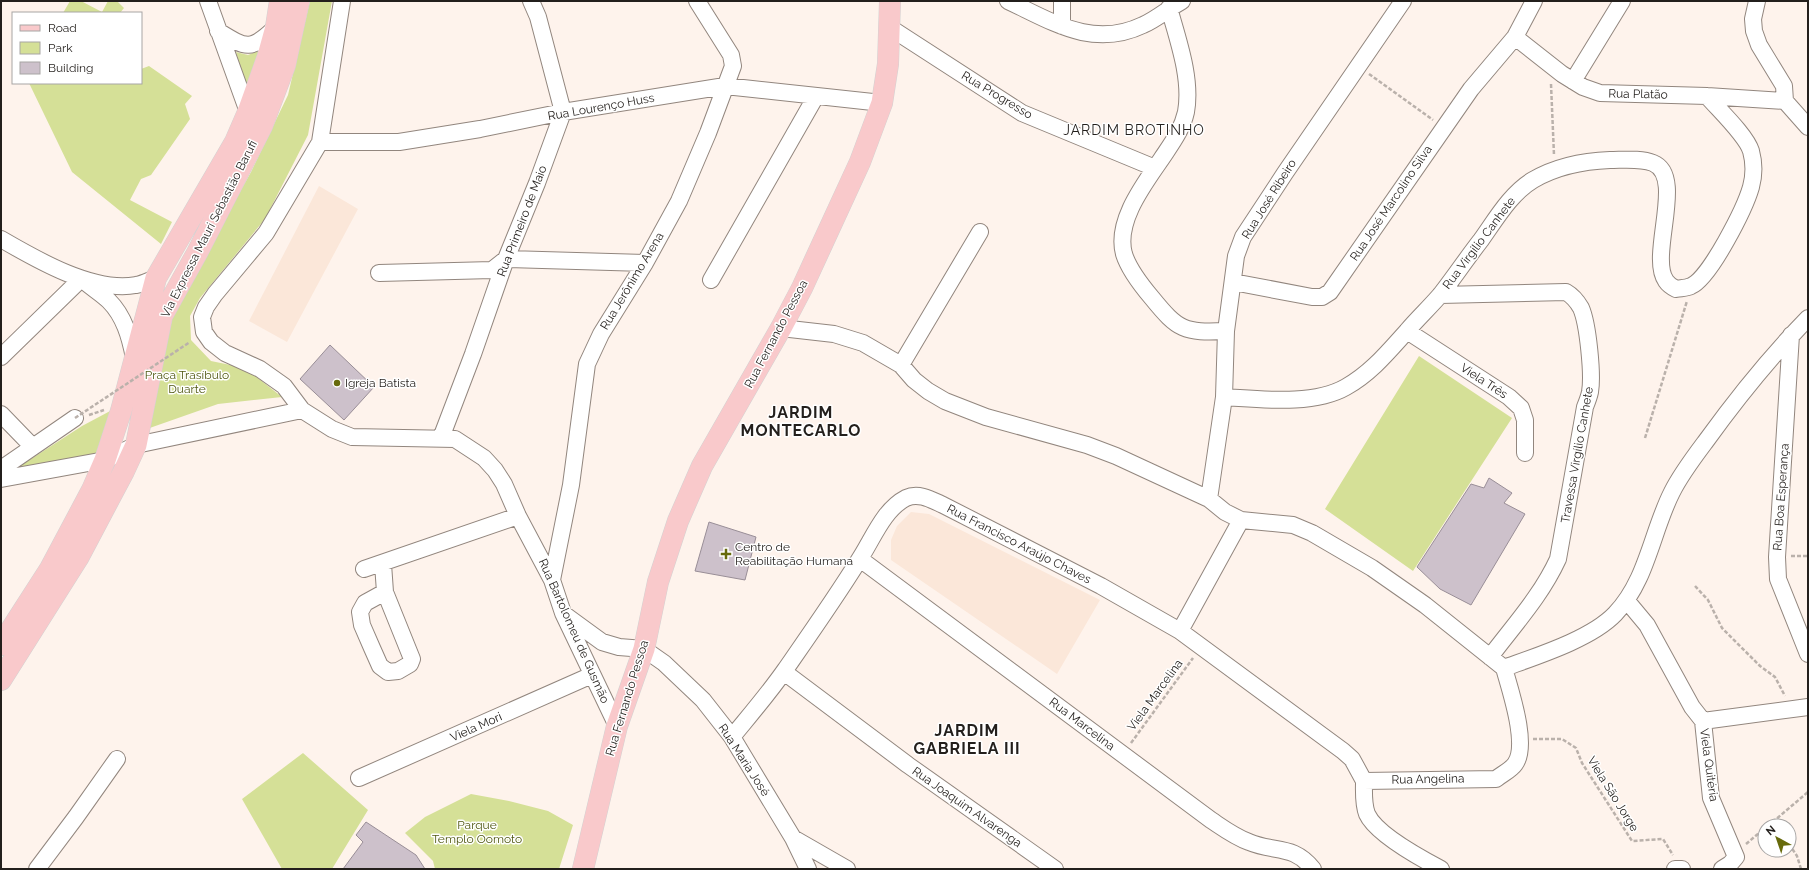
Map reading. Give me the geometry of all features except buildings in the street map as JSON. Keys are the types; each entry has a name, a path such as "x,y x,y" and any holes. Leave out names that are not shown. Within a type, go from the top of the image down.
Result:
{"main road":[{"name":"Via Expressa Mauri Sebastião Barufi","path":"1,645 50,569 92,490 105,460 156,278 231,149 255,119 268,56 276,27 280,1"},
{"name":"Via Expressa Mauri Sebastião Barufi","path":"1,680 78,558 136,445 162,316 197,253 255,119 285,65 299,1"},
{"name":"Rua Fernando Pessoa","path":"583,869 617,726 644,649 658,582 678,521 702,466 781,328 802,288 860,162 882,103 888,64 890,1"}],"street":[{"path":"208,1 218,31 255,119"},
{"path":"1,479 105,460 136,445 302,410 284,386 260,369 225,353 211,342 204,332 202,317 206,307 215,294 266,234 320,142 342,1"},
{"path":"531,1 538,16 563,112"},
{"name":"Rua Jerônimo Arena","path":"552,580 571,485 587,364 601,334 645,263 679,201 708,133 733,66 731,55 697,1"},
{"path":"1008,1 1062,26 1086,34 1103,35 1124,32 1144,25 1176,4 1184,62 1186,110 1177,137 1137,196 1128,216 1123,236 1124,253 1132,270 1148,293 1177,326 1189,331 1226,331"},
{"path":"1062,1 1062,26"},
{"name":"Rua José Ribeiro","path":"1209,499 1224,397 1226,331 1236,256 1243,237 1358,65 1403,1"},
{"path":"1515,37 1534,1"},
{"path":"1573,80 1622,1"},
{"path":"1757,1 1753,19 1754,31 1759,45 1784,86 1786,101 1808,127"},
{"path":"218,31 236,42 247,46 262,41 276,27"},
{"name":"Rua Progresso","path":"890,27 1022,113 1155,168"},
{"name":"Rua Platão","path":"1515,37 1551,65 1583,87 1600,94 1707,96 1786,101"},
{"name":"Rua José Marcolino Silva","path":"1233,282 1312,297 1322,297 1330,292 1470,88 1515,37"},
{"name":"Rua Lourenço Huss","path":"320,142 399,142 480,129 563,112 725,86 882,103"},
{"path":"711,280 816,96"},
{"path":"1692,286 1708,270 1731,232 1746,202 1751,186 1753,168 1751,149 1741,134 1707,96"},
{"name":"Rua Primeiro de Maio","path":"441,438 473,354 506,259 537,183 563,112"},
{"name":"Rua Virgilio Canhete","path":"1224,397 1293,400 1316,397 1344,388 1370,370 1391,350 1440,295 1511,199 1532,180 1554,169 1576,163 1601,160 1627,160 1655,163 1661,170 1668,188 1661,256 1663,274 1666,281 1676,289 1692,286"},
{"path":"901,365 980,232"},
{"path":"1,239 81,279 110,301 123,321 130,339 134,360"},
{"path":"379,273 492,270 506,259 645,263"},
{"path":"81,279 112,286 136,285 156,278"},
{"path":"1,357 81,279"},
{"name":"Travessa Virgílio Canhete","path":"1440,295 1566,292 1576,300 1582,312 1591,381 1558,559 1548,580 1536,599 1490,657"},
{"path":"781,328 834,334 863,343 901,365 914,380 928,391 945,400 986,417 1087,445 1116,456 1209,499 1225,512 1242,520 1293,525 1312,533 1372,568 1425,606 1504,668 1579,638 1598,628 1614,615 1627,601 1636,586 1672,491 1729,409 1791,335 1808,318"},
{"name":"Viela Três","path":"1407,331 1509,397 1520,408 1524,420 1525,453"},
{"name":"Rua Boa Esperança","path":"1791,335 1777,557 1778,580 1808,654"},
{"name":"Rua Bartolomeu de Gusmão","path":"302,410 332,429 352,437 455,439 484,458 495,470 504,484 518,516 552,580 563,613 617,726"},
{"path":"1,414 32,446"},
{"path":"1,469 32,446 75,418"},
{"name":"Rua Francisco Araújo Chaves","path":"732,737 784,672 860,559 882,520 896,505 906,498 915,495 943,505 1101,586 1180,631 1343,751 1352,759 1364,780"},
{"path":"364,570 518,516"},
{"path":"1180,631 1242,520"},
{"name":"Rua Marcelina","path":"860,559 1123,755 1231,833 1248,842 1266,848 1293,852 1304,858 1313,869"},
{"path":"384,564 385,592 412,659 410,664 398,671 388,672 380,666 362,625 360,612 365,603 385,592"},
{"path":"1627,601 1647,624 1692,707 1703,721 1808,707"},
{"path":"563,613 602,642 620,647 644,649"},
{"name":"Rua Maria José","path":"644,649 664,663 703,700 732,737 793,838 808,869"},
{"name":"Rua Angelina","path":"1364,780 1496,778 1516,764 1521,747 1521,740 1504,668"},
{"name":"Rua Joaquim Alvarenga","path":"784,672 908,765 1055,869"},
{"name":"Viela Mori","path":"359,778 592,675"},
{"name":"Viela Quitéria","path":"1703,721 1711,798 1735,853"},
{"path":"37,869 117,759"},
{"path":"1364,780 1365,806 1368,815 1376,826 1390,838 1441,869"},
{"path":"793,838 847,869"},
{"path":"1722,869 1734,861 1735,853"},
{"path":"1675,869 1682,869"}],"path":[{"path":"1358,65 1443,127"},
{"path":"1551,65 1550,98 1554,169"},
{"path":"1645,438 1692,286"},
{"path":"75,418 190,342"},
{"path":"75,418 96,413 110,407 121,407"},
{"path":"1695,586 1708,600 1722,628 1760,666 1776,677 1784,693 1787,711"},
{"name":"Viela Marcelina","path":"1123,755 1201,646"},
{"name":"Viela São Jorge","path":"1521,740 1562,739 1576,748 1582,763 1632,841 1663,839 1682,869"},
{"path":"1778,818 1808,792"},
{"path":"1735,853 1757,835"},
{"path":"1797,856 1802,869"}],"shaded area":[{"path":"319,186 358,209 287,342 249,321"},
{"path":"911,512 929,514 1100,600 1057,674 891,560 891,540 897,526"}],"green space":[{"path":"70,1 81,1 102,12 64,12"},
{"path":"108,1 117,1 124,8 121,12 102,12"},
{"name":"Praça Trasíbulo Duarte","path":"310,1 332,1 308,135 265,219 200,298 190,316 191,340 211,361 245,368 282,397 218,404 144,430 168,322 251,172 288,95"},
{"path":"260,50 252,82 245,85 236,52 248,55"},
{"path":"149,66 192,96 185,104 190,119 151,175 141,179 130,200 172,222 161,244 72,172 29,84 142,84 142,69"},
{"path":"1419,356 1512,418 1413,571 1325,509"},
{"path":"112,410 101,453 14,470 82,426"},
{"path":"303,753 368,810 332,869 282,869 242,799"},
{"name":"Parque Templo Oomoto","path":"471,794 509,801 548,811 573,825 559,869 435,869 433,861 405,833 425,817"}],"place":[{"name":"Igreja Batista","path":"337,383"},
{"name":"Centro de Reabilitação Humana","path":"726,554"}],"district":[{"name":"JARDIM BROTINHO","path":"1134,130"},
{"name":"JARDIM MONTECARLO","path":"801,421"},
{"name":"JARDIM GABRIELA III","path":"967,739"}]}
